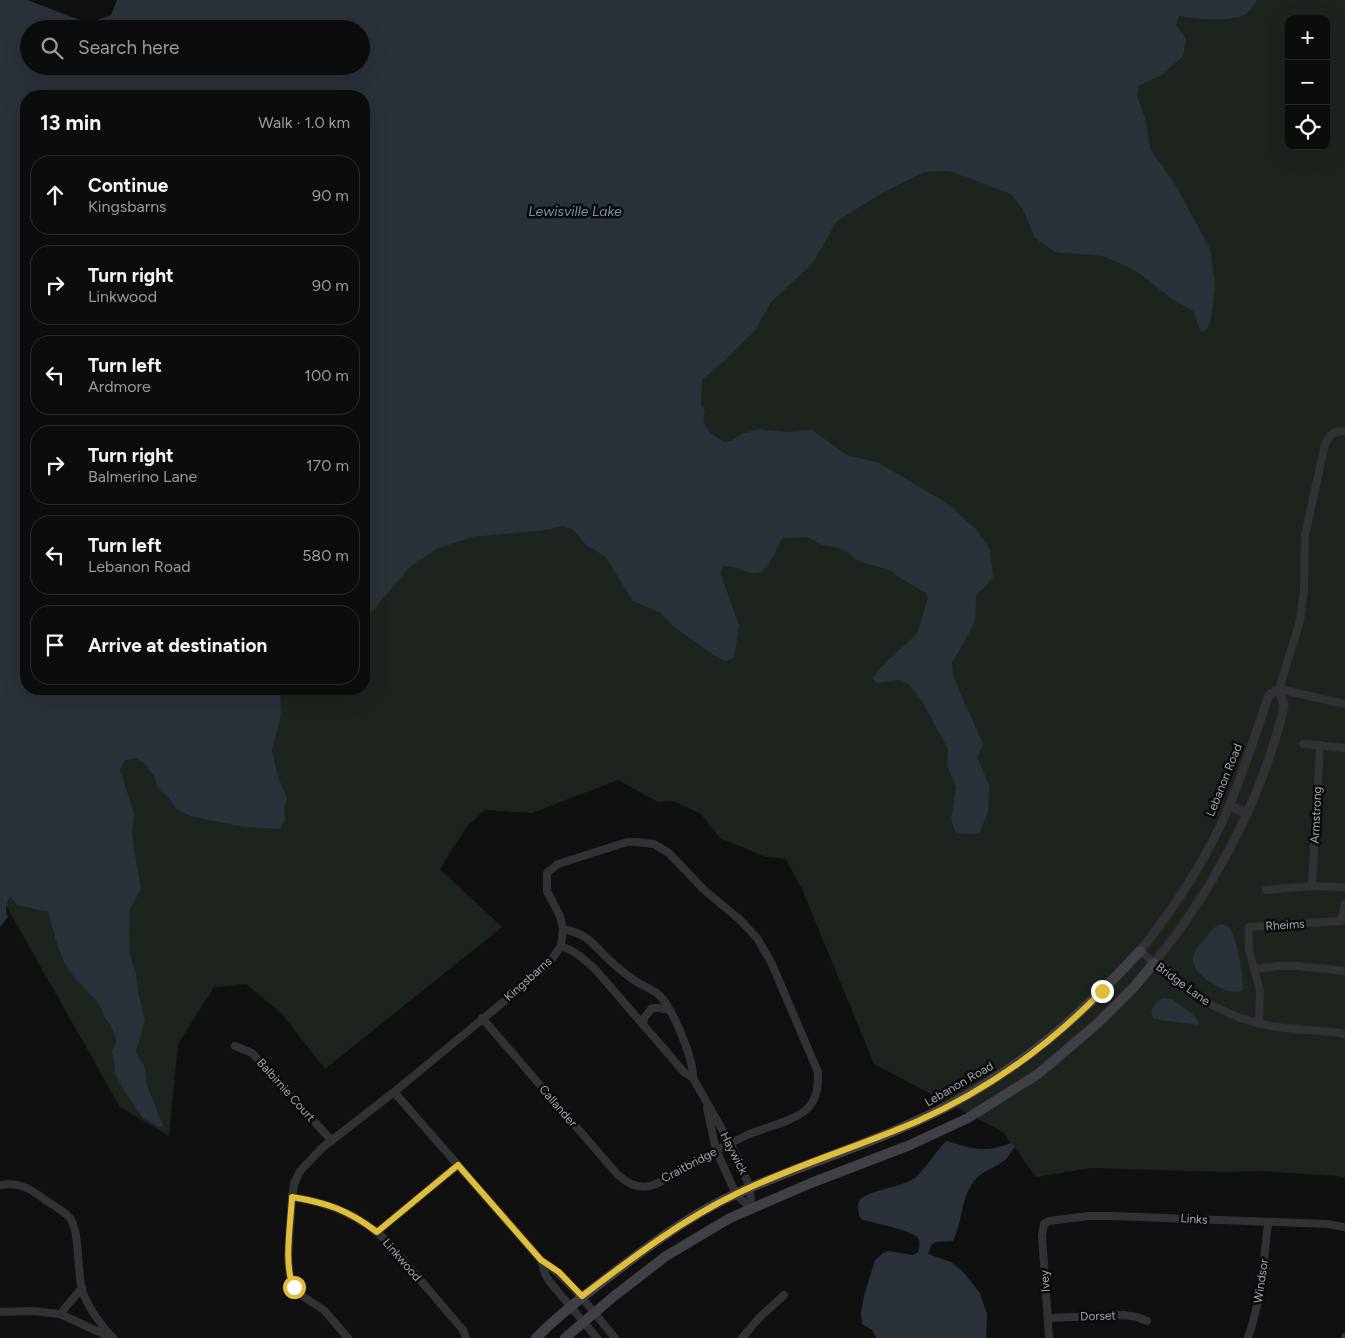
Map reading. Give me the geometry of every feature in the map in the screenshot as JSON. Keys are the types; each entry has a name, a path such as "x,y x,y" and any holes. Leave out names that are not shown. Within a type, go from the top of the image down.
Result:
{"main road":[{"name":"Lebanon Road","path":"536,1338 582,1296 654,1242 700,1214 736,1194 796,1168 878,1138 920,1120 986,1084 1035,1051 1063,1029 1088,1006 1140,951"},
{"name":"Lebanon Road","path":"565,1338 612,1297 666,1256 730,1218 811,1183 910,1145 968,1118 1038,1074 1097,1024 1134,987 1154,963"}],"street":[{"name":"Lebanon Road","path":"1154,963 1175,938 1205,893 1247,814 1271,753 1284,706 1280,689 1300,621 1304,588 1305,535 1325,444 1334,432 1345,431"},
{"name":"Lebanon Road","path":"1140,951 1156,931 1199,864 1229,805 1249,756 1269,695 1280,689"},
{"path":"1280,689 1345,704"},
{"path":"1303,744 1345,748"},
{"name":"Armstrong","path":"1312,886 1320,745"},
{"path":"1229,805 1247,814"},
{"name":"Kingsbarns","path":"348,1338 324,1310 299,1294 292,1284 289,1272 294,1184 300,1171 332,1141 547,966 561,946 563,928 560,916 548,891 546,873 558,864 627,842 654,844 669,853 702,889 739,919 756,938 771,962 818,1072 816,1098"},
{"path":"1266,890 1312,886 1345,887"},
{"name":"Rheims","path":"1259,1024 1260,991 1249,950 1249,927 1342,921 1345,904"},
{"name":"Haywick","path":"563,928 581,934 635,981 661,997 682,1035 694,1068 693,1078"},
{"name":"Haywick","path":"561,946 572,950 582,957 684,1072 693,1078 739,1160 750,1188 750,1209"},
{"name":"Bridge Lane","path":"1140,951 1200,998 1228,1014 1259,1024 1345,1034"},
{"path":"598,973 610,960"},
{"path":"1254,969 1298,966 1345,971"},
{"path":"643,1025 644,1018 652,1008 669,1010"},
{"name":"Callander","path":"482,1018 618,1175 628,1183 638,1187"},
{"name":"Balbirnie Court","path":"235,1046 252,1052 332,1141"},
{"path":"394,1092 541,1260 559,1272 582,1296 615,1338"},
{"name":"Haywick","path":"704,1098 716,1150 736,1194 750,1209"},
{"name":"Craitbridge","path":"638,1187 650,1186 677,1173 716,1150 795,1116 807,1109 816,1098"},
{"path":"724,1167 739,1160"},
{"path":"377,1232 458,1165"},
{"path":"0,1185 17,1184 24,1186 70,1219 75,1231 82,1288 97,1318 112,1338"},
{"name":"Linkwood","path":"292,1197 323,1203 343,1210 377,1232 387,1241 463,1330 466,1338"},
{"name":"Links","path":"1044,1224 1055,1219 1106,1216 1328,1224 1345,1227"},
{"name":"Windsor","path":"1248,1338 1262,1282 1268,1222"},
{"name":"Ivey","path":"1044,1224 1042,1235 1049,1338"},
{"path":"541,1260 549,1281 597,1338"},
{"path":"60,1314 82,1288"},
{"path":"742,1338 758,1319 784,1295"},
{"path":"0,1312 33,1311 60,1314 112,1338"},
{"name":"Dorset","path":"1048,1318 1124,1315 1137,1316 1147,1322"}],"shaded area":[{"path":"826,0 1345,0 1345,1178 1257,1171 1223,1172 1091,1168 1036,1177 1003,1132 874,1064 802,889 786,859 766,857 720,838 701,814 673,801 658,802 618,780 532,813 485,810 467,826 440,869 502,927 325,1069 282,1014 246,984 214,987 178,1044 169,1136 120,1107 0,895 0,660 20,682 20,695 370,695 370,369"}],"water":[{"name":"Lewisville Lake","path":"0,0 27,0 80,20 20,20 20,75 370,75 370,20 97,20 111,15 117,0 1257,0 1253,7 1244,15 1230,19 1179,16 1176,25 1186,39 1183,56 1162,75 1138,86 1137,96 1145,118 1150,148 1176,186 1210,249 1215,285 1208,328 1201,332 1193,311 1172,299 1136,271 1104,256 1055,252 1035,238 1023,209 1011,194 949,171 925,172 882,193 837,221 813,263 771,302 756,329 732,354 702,380 701,406 705,410 705,426 711,433 725,442 758,429 787,432 812,430 847,455 879,463 948,504 976,529 990,550 993,577 976,596 975,622 952,663 953,676 983,744 977,757 989,785 988,812 979,834 956,833 951,820 956,787 947,765 948,749 917,694 907,683 900,680 876,683 872,678 887,661 917,634 928,598 927,594 892,571 856,560 849,553 835,547 822,545 807,537 783,538 767,567 762,571 751,573 736,567 724,566 720,572 739,625 734,658 726,661 715,656 674,627 661,613 633,601 605,556 587,546 572,529 563,526 546,530 472,537 436,549 409,568 370,614 370,90 20,90 20,695 280,695 281,716 272,750 278,777 287,798 284,810 285,821 279,829 243,827 191,816 176,809 169,798 158,787 154,776 144,763 135,758 125,760 120,770 134,813 132,830 141,889 130,909 129,931 130,956 136,974 145,1021 136,1051 144,1065 147,1085 163,1126 159,1127 143,1118 114,1072 112,1050 116,1044 116,1037 100,1005 65,964 48,912 17,905 10,896 6,909 8,917 0,927"},
{"path":"1221,924 1231,930 1237,948 1243,990 1237,992 1229,991 1213,984 1199,973 1193,961 1196,949 1211,930"},
{"path":"1165,998 1173,999 1194,1016 1199,1023 1197,1025 1154,1019 1151,1013 1154,1006 1159,1000"},
{"path":"946,1141 978,1149 993,1148 1011,1143 1015,1146 1006,1159 977,1177 969,1188 953,1241 936,1242 931,1245 928,1254 951,1262 963,1272 980,1293 987,1314 986,1338 876,1338 872,1330 862,1324 861,1313 875,1260 888,1251 913,1255 918,1252 919,1242 913,1234 863,1220 859,1216 859,1201 869,1194 903,1184 916,1177"}],"route":[{"path":"294,1287 289,1275 288,1263 292,1197 323,1203 343,1210 377,1232 458,1165 541,1260 559,1272 582,1296 654,1242 736,1194 796,1168 900,1129 952,1104 1035,1051 1063,1029 1102,991"}]}
